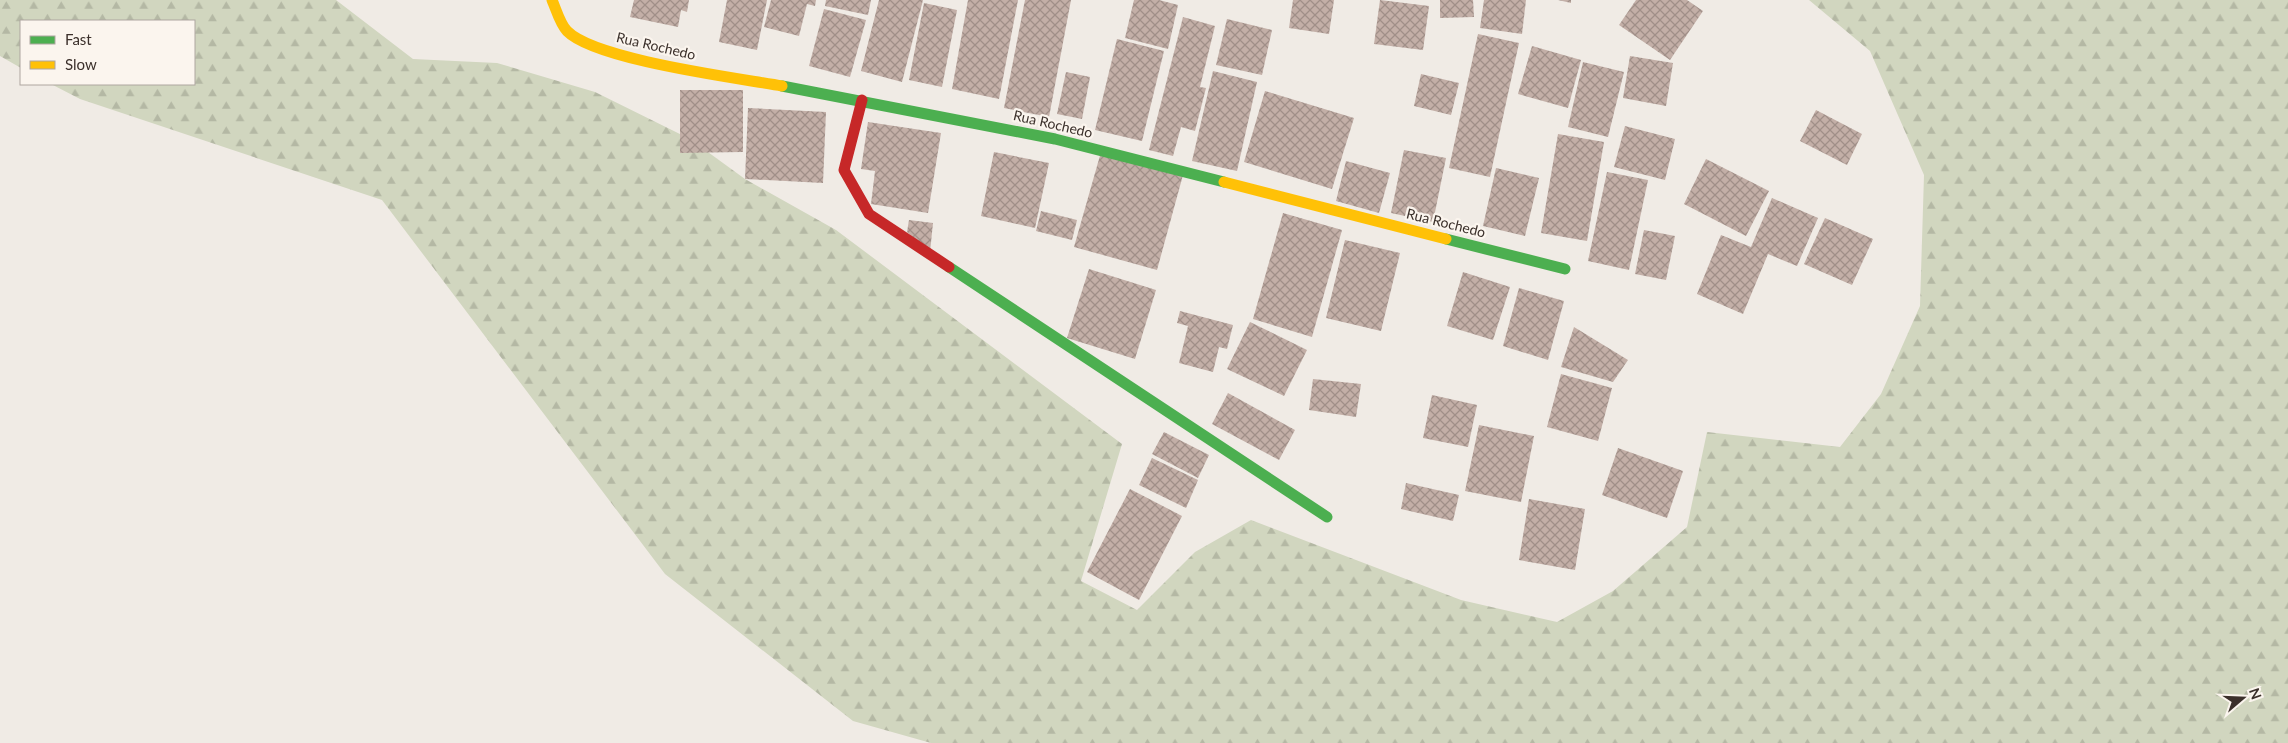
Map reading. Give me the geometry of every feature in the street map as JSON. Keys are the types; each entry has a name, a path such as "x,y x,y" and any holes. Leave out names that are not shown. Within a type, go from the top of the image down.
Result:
{"street":[{"name":"Rua Rochedo","path":"552,0 567,31 595,48 668,66 862,100 1055,139 1565,269"},
{"path":"862,100 844,170 869,214 1327,517"}],"green space":[{"path":"0,0 336,0 413,59 497,63 595,92 690,139 745,179 836,230 1122,444 1081,581 1137,610 1195,552 1251,520 1461,600 1557,622 1613,591 1687,527 1707,432 1840,447 1881,394 1920,306 1924,175 1870,51 1809,0 2288,0 2288,743 931,743 853,721 665,574 382,200 80,99 53,85 195,85 195,20 20,20 20,67 0,56"}],"building":[{"path":"634,0 689,0 687,12 681,10 678,27 630,17"},
{"path":"727,0 767,0 757,50 719,42"},
{"path":"771,0 816,0 815,6 807,4 799,36 764,27"},
{"path":"826,0 871,0 868,15 825,6"},
{"path":"879,0 923,0 902,82 861,71"},
{"path":"968,0 1018,0 999,99 952,89"},
{"path":"1025,0 1071,0 1049,117 1004,108"},
{"path":"1134,0 1159,0 1178,5 1168,49 1125,38"},
{"path":"1293,0 1334,0 1329,34 1289,28"},
{"path":"1380,0 1429,6 1423,50 1374,44"},
{"path":"1440,0 1473,0 1474,17 1440,18"},
{"path":"1484,0 1526,0 1522,34 1480,28"},
{"path":"1558,0 1571,0 1571,3"},
{"path":"1636,0 1687,0 1703,11 1670,60 1619,25"},
{"path":"924,3 957,10 942,87 909,80"},
{"path":"824,9 866,20 850,77 809,66"},
{"path":"1183,17 1215,26 1200,87 1206,88 1195,131 1181,127 1173,156 1149,150"},
{"path":"1227,19 1272,30 1262,75 1216,65"},
{"path":"1478,34 1519,43 1490,177 1449,168"},
{"path":"1117,39 1164,51 1142,141 1095,130"},
{"path":"1532,46 1581,60 1568,108 1518,94"},
{"path":"1630,56 1673,63 1666,106 1623,98"},
{"path":"1583,62 1624,72 1608,137 1568,127"},
{"path":"1213,71 1257,82 1237,171 1192,161"},
{"path":"1066,72 1090,77 1082,119 1057,114"},
{"path":"1421,74 1459,83 1451,115 1414,106"},
{"path":"680,90 743,90 743,152 680,153"},
{"path":"1265,91 1354,118 1332,189 1244,162"},
{"path":"748,108 826,112 823,183 745,179"},
{"path":"1816,110 1862,134 1847,165 1800,141"},
{"path":"868,122 941,133 928,213 871,204 875,171 861,169"},
{"path":"1625,126 1675,139 1665,180 1614,167"},
{"path":"1558,134 1604,142 1587,241 1541,233"},
{"path":"1404,150 1446,158 1433,222 1391,213"},
{"path":"994,152 1049,163 1035,228 981,216"},
{"path":"1101,152 1183,175 1157,270 1074,247"},
{"path":"1706,159 1769,191 1746,236 1684,204"},
{"path":"1346,161 1390,173 1379,213 1336,201"},
{"path":"1496,168 1539,178 1525,236 1483,226"},
{"path":"1607,172 1648,180 1629,270 1588,261"},
{"path":"1772,198 1818,218 1797,266 1768,254 1743,314 1697,294 1721,235 1751,247"},
{"path":"1041,211 1077,220 1072,240 1036,231"},
{"path":"1283,213 1342,230 1312,337 1253,319"},
{"path":"1825,218 1873,239 1852,285 1804,264"},
{"path":"909,220 933,223 930,252 907,232"},
{"path":"1644,230 1675,236 1666,280 1635,274"},
{"path":"1345,240 1400,253 1381,331 1326,318"},
{"path":"1089,269 1156,290 1135,359 1067,338"},
{"path":"1463,272 1510,287 1493,340 1447,326"},
{"path":"1519,288 1564,301 1548,360 1503,346"},
{"path":"1180,311 1233,325 1227,349 1219,347 1213,372 1179,363 1188,326 1177,323"},
{"path":"1250,322 1307,350 1284,396 1227,369"},
{"path":"1574,327 1628,360 1613,382 1561,367"},
{"path":"1561,374 1612,388 1598,441 1547,427"},
{"path":"1313,379 1361,384 1356,417 1309,410"},
{"path":"1228,393 1295,430 1279,460 1212,424"},
{"path":"1432,395 1477,405 1468,447 1423,438"},
{"path":"1479,425 1534,436 1521,502 1465,491"},
{"path":"1164,432 1209,455 1198,478 1152,454"},
{"path":"1618,448 1683,471 1667,518 1602,495"},
{"path":"1152,458 1198,480 1186,508 1139,485"},
{"path":"1406,483 1459,495 1453,521 1401,509"},
{"path":"1130,489 1182,516 1139,600 1087,572"},
{"path":"1529,499 1585,509 1575,570 1519,560"}],"traffic: fast":[{"path":"782,86 1055,139 1224,182"},
{"path":"1446,239 1565,269"},
{"path":"949,267 1327,517"}],"traffic: slow":[{"path":"552,0 560,20 567,31 582,41 606,51 702,73 782,86"},
{"path":"1224,182 1446,239"}],"traffic: jam":[{"path":"862,100 844,170 869,214 949,267"}]}
